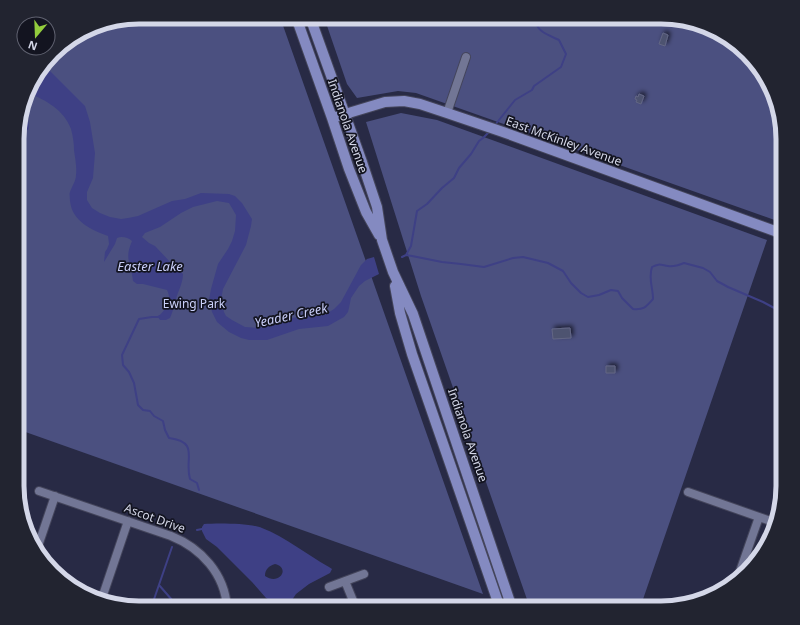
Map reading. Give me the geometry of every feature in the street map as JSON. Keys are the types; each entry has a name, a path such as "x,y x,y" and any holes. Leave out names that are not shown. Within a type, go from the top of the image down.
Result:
{"main road":[{"name":"Indianola Avenue","path":"298,24 349,169 366,212 382,240"},
{"name":"Indianola Avenue","path":"313,24 377,207 382,240 393,272 418,328 510,601"},
{"name":"East McKinley Avenue","path":"332,118 385,102 404,101 420,104 503,132 776,231"},
{"name":"Indianola Avenue","path":"393,272 400,313 412,354 498,601"}],"street":[{"path":"448,113 466,57"},
{"name":"Ascot Drive","path":"39,491 179,539 190,545 199,552 214,569 220,580 226,601"},
{"path":"688,492 771,521"},
{"path":"39,543 55,496"},
{"path":"741,568 759,517"},
{"path":"103,595 128,521"},
{"path":"329,587 364,574"},
{"path":"346,581 353,601"}],"green space":[{"name":"Ewing Park","path":"132,24 282,24 483,594 24,431 24,139 25,124 30,102 39,82 53,63 75,43 95,33 117,26"},
{"path":"326,24 668,24 690,28 718,39 737,53 752,69 761,82 767,95 774,117 776,132 776,221 416,93 398,91 357,98 347,84"},
{"path":"401,113 437,120 767,240 642,601 528,601 421,296 366,122"}],"water":[{"name":"Easter Lake","path":"48,69 85,106 90,122 95,153 93,178 87,192 87,200 92,208 100,213 121,219 138,216 172,201 185,199 201,193 229,194 235,196 242,203 252,219 251,226 246,245 223,289 221,300 226,316 245,327 260,328 282,320 326,314 341,302 361,265 367,259 374,257 379,274 365,281 359,286 351,298 348,312 344,317 328,326 299,329 267,340 249,340 241,338 229,332 217,322 212,312 209,300 218,264 228,249 235,231 236,215 229,203 217,201 193,207 160,227 145,233 142,237 155,246 183,274 170,318 160,320 158,317 169,302 169,295 167,290 137,284 133,281 128,257 128,252 132,241 124,237 117,238 104,262 105,252 109,244 108,236 89,228 74,214 70,201 70,194 75,179 76,169 71,129 64,116 54,106 33,95 39,82"},
{"path":"26,118 29,125 28,130 25,131"},
{"path":"204,524 242,524 257,526 288,541 332,569 330,573 309,584 296,594 292,600 272,601 266,598 217,547 206,539 202,531","holes":["275,564 280,566 283,572 279,578 270,579 265,576 269,567"]}],"building":[{"path":"663,33 668,35 665,46 659,44"},
{"path":"639,94 644,96 641,104 636,102 637,100 635,99"},
{"path":"570,328 571,338 553,339 552,329"},
{"path":"606,366 615,366 615,373 606,373"}],"waterway":[{"path":"495,125 515,100 532,90 534,86 561,67 566,54 559,40 543,32 539,29 536,24"},
{"path":"406,255 411,246 417,211 427,204 454,178 459,168 471,154 479,141 489,132"},
{"name":"Yeader Creek","path":"402,257 406,255 442,262 484,267 513,258 523,257 548,263 563,271 571,283 581,293 588,297 599,295 611,290 618,291 622,298 633,309 640,309 653,299 651,279 652,267 658,265 674,266 684,263 703,268 710,272 717,281 776,309"},
{"path":"160,316 139,319 122,355 123,365 129,372 134,383 138,405 143,410 150,411 154,416 163,421 169,438 179,440 185,443 188,447 190,479 197,483 199,490"},
{"path":"197,530 202,529"},
{"path":"153,601 172,547"},
{"path":"159,585 173,601"}]}
